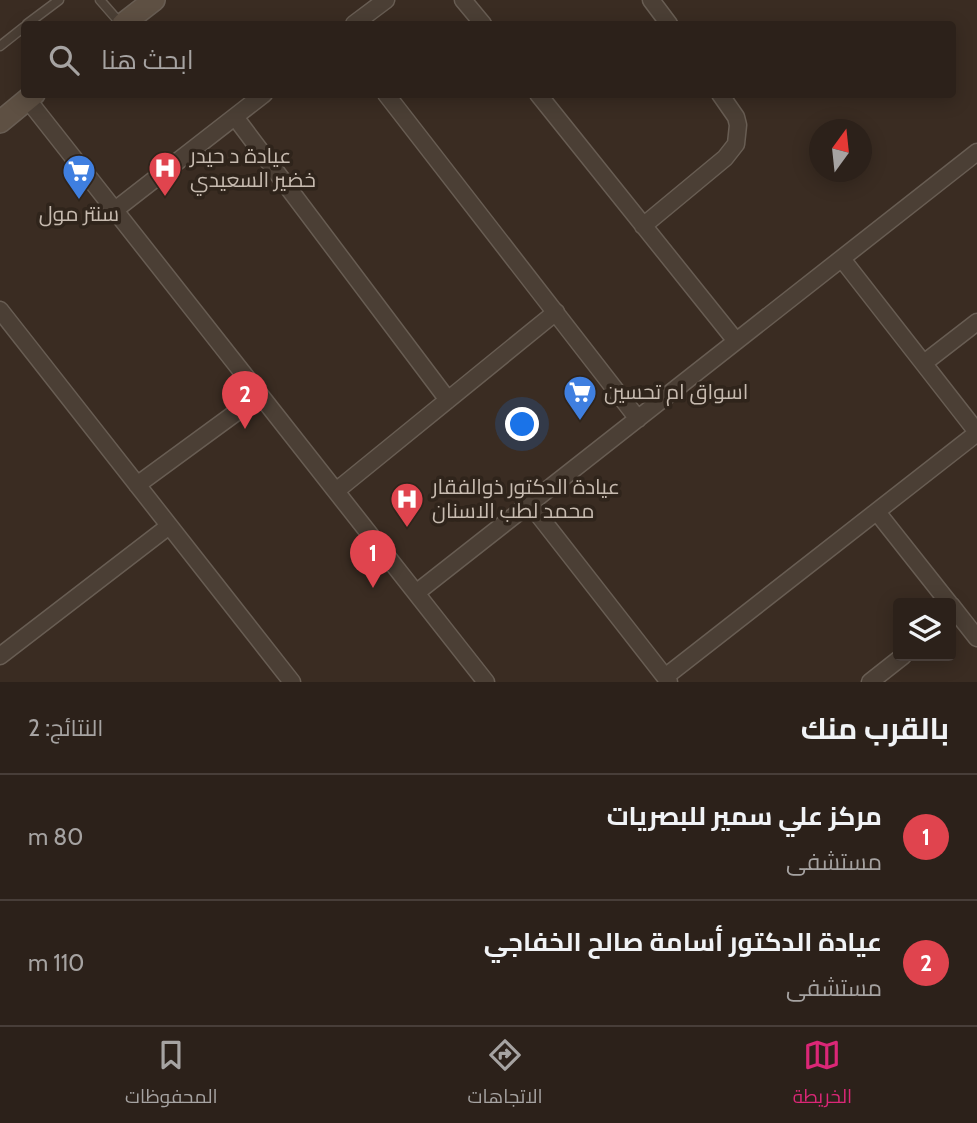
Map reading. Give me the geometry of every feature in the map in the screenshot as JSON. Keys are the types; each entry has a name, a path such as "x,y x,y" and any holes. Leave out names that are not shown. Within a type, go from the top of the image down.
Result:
{"street":[{"path":"126,21 154,0"},
{"path":"358,21 386,0"},
{"path":"463,0 480,21"},
{"path":"651,0 667,21"},
{"path":"0,122 30,98"},
{"path":"32,98 115,210 486,682"},
{"path":"115,210 259,98"},
{"path":"389,98 638,419"},
{"path":"541,98 736,341"},
{"path":"643,226 725,158 736,144 736,117 723,98"},
{"path":"235,117 448,400"},
{"path":"416,593 977,152"},
{"path":"530,504 667,679 977,432 842,259"},
{"path":"336,491 556,312"},
{"path":"1,314 292,682"},
{"path":"924,363 977,322"},
{"path":"137,485 260,395"},
{"path":"877,512 943,598"},
{"path":"0,656 169,526"},
{"path":"956,614 977,638"},
{"path":"870,682 897,661"}],"lane":[{"path":"32,21 59,0"},
{"path":"100,0 119,21"},
{"path":"0,46 21,30"}],"place":[{"name":"عيادة د حيدر خضير السعيدي","path":"165,198"},
{"name":"سنتر مول","path":"79,201"},
{"name":"اسواق ام تحسين","path":"580,422"},
{"name":"عيادة الدكتور أسامة صالح الخفاجي","path":"245,429"},
{"name":"عيادة الدكتور ذوالفقار محمد لطب الاسنان","path":"407,529"},
{"name":"مركز علي سمير للبصريات","path":"373,588"}]}
